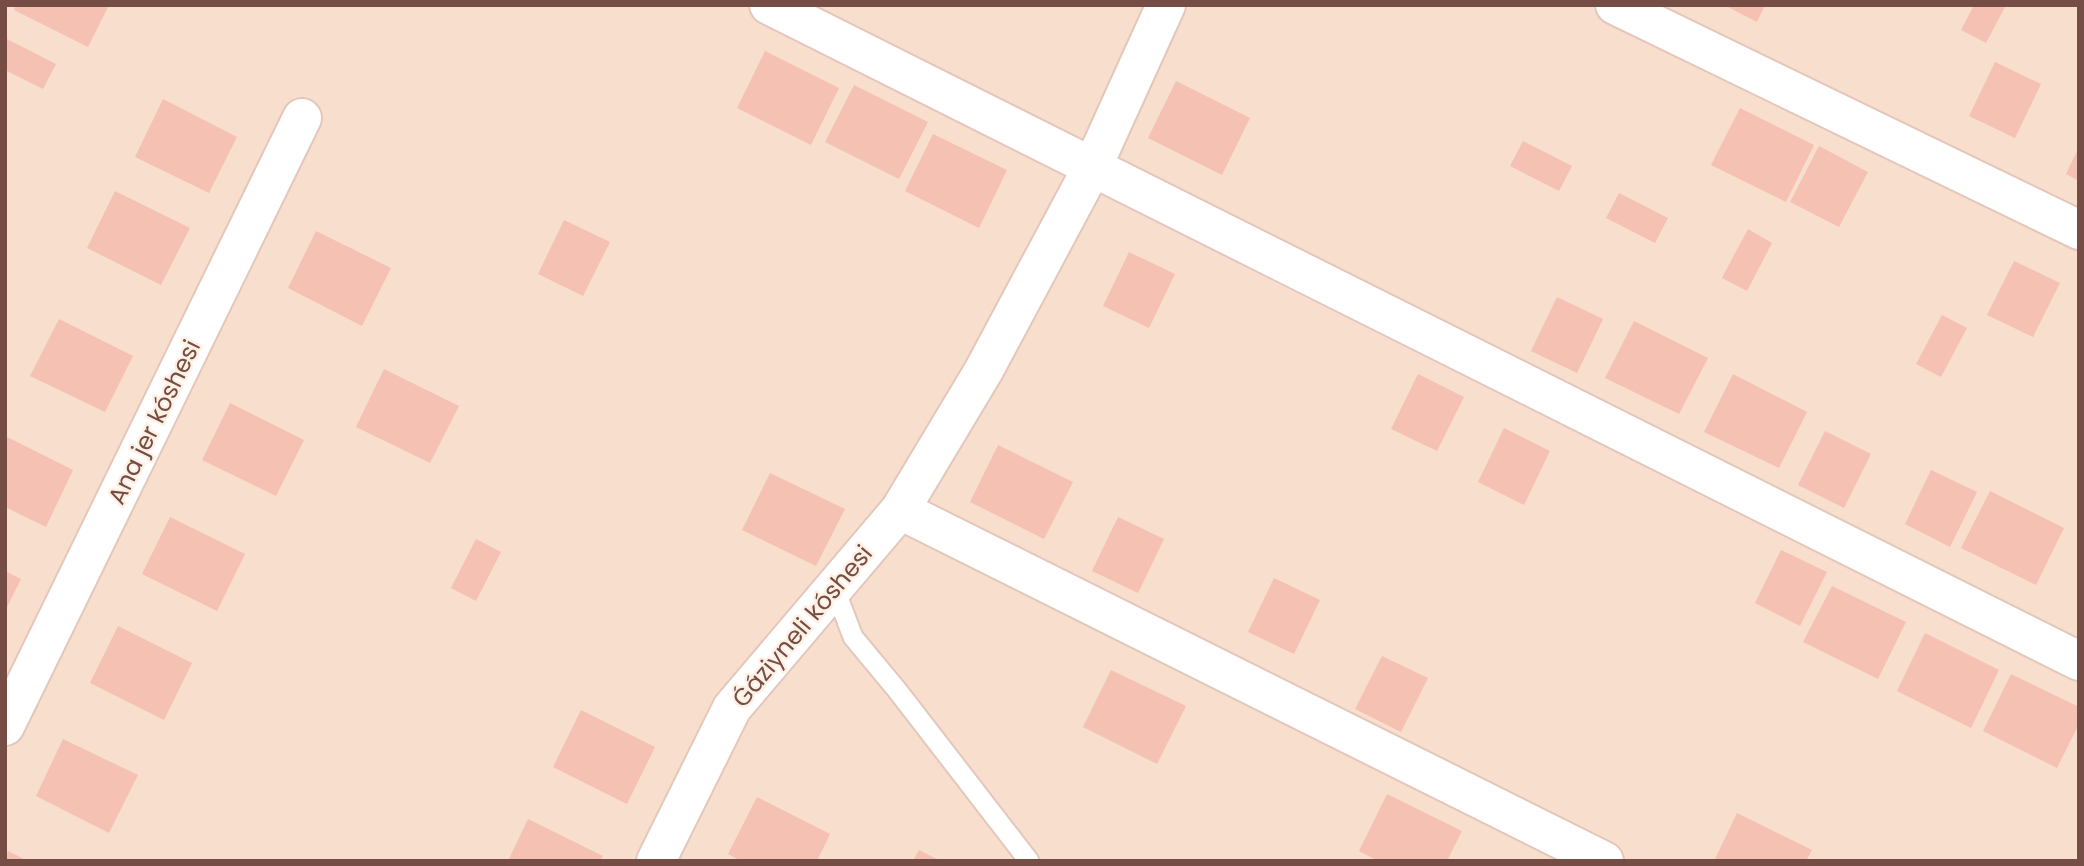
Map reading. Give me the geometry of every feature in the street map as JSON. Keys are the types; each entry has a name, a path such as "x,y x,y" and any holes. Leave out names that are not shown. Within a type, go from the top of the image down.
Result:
{"street":[{"path":"769,5 2079,661"},
{"name":"Ǵáziyneli kóshesi","path":"656,861 732,708 900,510 984,370 1092,169 1166,5"},
{"path":"1615,5 2079,230"},
{"name":"Ana jer kóshesi","path":"5,726 302,118"},
{"path":"900,510 1604,861"}],"lane":[{"path":"834,587 853,637 1029,861"}],"shaded area":[{"path":"5,5 2079,5 2079,861 5,861"}],"building":[{"path":"16,5 109,5 88,47 14,10"},
{"path":"1724,5 1765,5 1757,22"},
{"path":"1974,5 2006,5 1986,43 1961,30"},
{"path":"7,39 56,64 43,89 5,70"},
{"path":"765,51 839,88 811,145 737,108"},
{"path":"1995,62 2041,84 2015,138 1969,116"},
{"path":"1176,81 1250,118 1222,175 1148,138"},
{"path":"854,85 928,122 899,179 825,142"},
{"path":"163,99 237,137 209,193 135,157"},
{"path":"1740,108 1814,145 1786,202 1711,165"},
{"path":"933,134 1007,170 979,228 905,191"},
{"path":"1523,141 1572,166 1559,191 1510,166"},
{"path":"1819,146 1868,172 1839,227 1790,202"},
{"path":"2079,147 2079,181 2066,174"},
{"path":"115,191 190,228 161,285 87,248"},
{"path":"1619,193 1668,218 1655,243 1606,218"},
{"path":"564,220 610,242 583,296 538,274"},
{"path":"1748,229 1772,243 1747,291 1722,278"},
{"path":"316,231 391,268 362,326 288,288"},
{"path":"1129,252 1175,274 1149,328 1103,306"},
{"path":"2014,261 2060,283 2033,337 1987,315"},
{"path":"1557,297 1603,319 1577,373 1531,351"},
{"path":"1942,315 1967,328 1941,377 1916,364"},
{"path":"59,319 133,356 105,412 30,376"},
{"path":"1634,321 1708,358 1679,414 1605,378"},
{"path":"384,369 459,406 430,463 356,427"},
{"path":"1418,374 1464,397 1437,451 1391,429"},
{"path":"1733,374 1807,412 1779,468 1704,432"},
{"path":"230,403 304,440 276,496 202,460"},
{"path":"1504,428 1550,451 1524,505 1478,482"},
{"path":"1825,431 1871,454 1844,508 1798,485"},
{"path":"5,436 73,470 46,527 5,507"},
{"path":"998,445 1073,482 1044,539 970,502"},
{"path":"1931,470 1977,492 1950,547 1905,524"},
{"path":"770,473 845,509 816,566 742,530"},
{"path":"1990,491 2064,528 2036,585 1961,548"},
{"path":"170,517 245,554 217,611 142,574"},
{"path":"1118,517 1164,539 1138,593 1092,571"},
{"path":"476,539 501,552 476,601 451,588"},
{"path":"1781,550 1827,572 1800,626 1755,603"},
{"path":"5,571 21,579 5,611"},
{"path":"1274,578 1320,600 1294,654 1248,632"},
{"path":"1832,586 1906,622 1878,679 1803,642"},
{"path":"118,626 192,663 164,720 90,683"},
{"path":"1925,633 1999,670 1971,728 1897,691"},
{"path":"1382,656 1428,678 1401,732 1355,709"},
{"path":"1111,670 1186,706 1157,764 1083,727"},
{"path":"2011,674 2079,707 2079,724 2057,768 1983,731"},
{"path":"581,710 655,747 627,804 553,767"},
{"path":"63,739 138,775 109,833 36,796"},
{"path":"1387,794 1462,831 1447,861 1378,861 1359,851"},
{"path":"757,797 830,834 817,861 741,861 728,854"},
{"path":"1737,813 1812,850 1806,861 1714,861"},
{"path":"528,819 603,856 600,861 508,861"},
{"path":"919,850 941,861 913,861"},
{"path":"8,851 28,861 5,861"}]}
